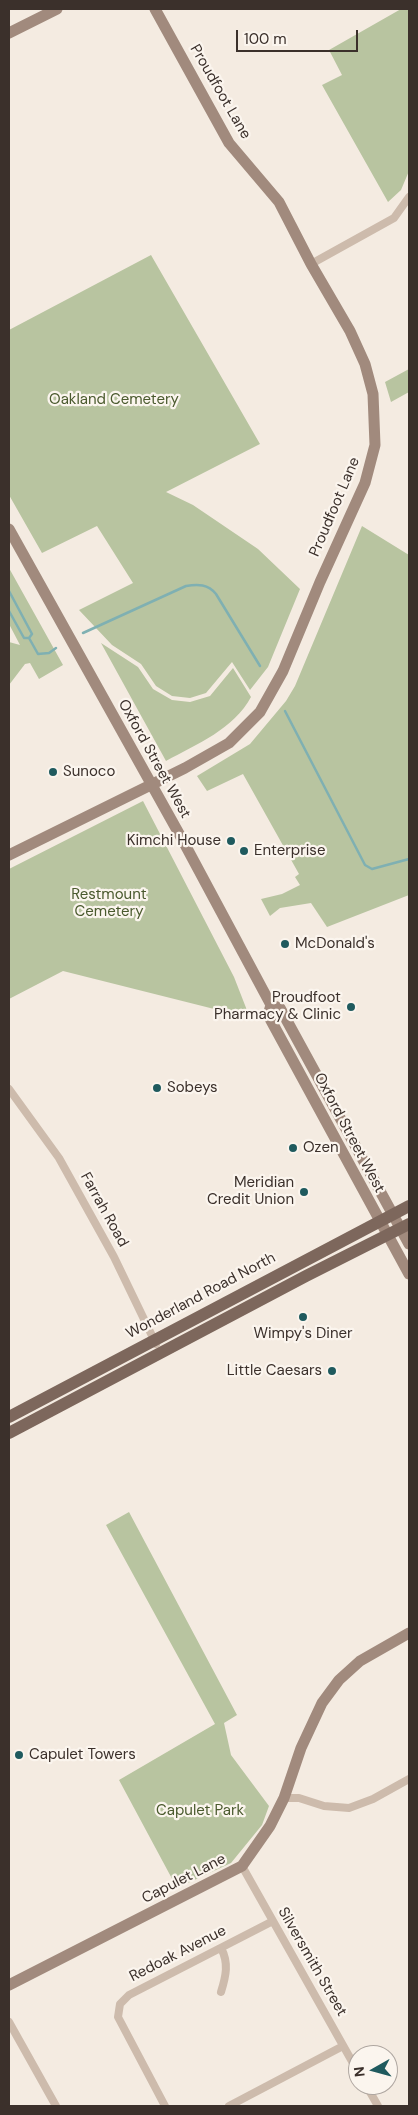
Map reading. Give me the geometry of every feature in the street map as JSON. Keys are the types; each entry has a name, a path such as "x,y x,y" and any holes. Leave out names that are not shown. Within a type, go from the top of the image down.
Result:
{"main road":[{"name":"Wonderland Road North","path":"9,1417 409,1206"},
{"name":"Wonderland Road North","path":"9,1433 306,1276 405,1226"}],"street":[{"path":"9,33 57,9"},
{"name":"Proudfoot Lane","path":"9,855 229,743 260,712 283,671 320,582 365,483 376,446 373,394 364,364 350,331 311,264 279,202 259,176 229,144 155,9"},
{"path":"311,264 394,218 409,197"},
{"name":"Oxford Street West","path":"9,529 271,1005 280,1008 393,1215 405,1226 409,1244"},
{"name":"Oxford Street West","path":"271,1005 268,1015 409,1274"},
{"name":"Farrah Road","path":"9,1089 60,1158 114,1257 160,1353"},
{"name":"Capulet Lane","path":"9,1985 242,1866 270,1826 284,1798 305,1739 322,1703 339,1680 360,1661 409,1634"},
{"path":"284,1798 299,1798 324,1806 349,1808 373,1799 409,1779"},
{"name":"Silversmith Street","path":"242,1866 348,2055"},
{"name":"Redoak Avenue","path":"166,2106 118,2017 120,2004 129,1994 273,1922"},
{"path":"221,1948 226,1958 226,1976 221,1992"},
{"path":"9,2022 56,2106"},
{"path":"230,2106 343,2046"},
{"path":"372,2095 378,2106"}],"green space":[{"path":"401,9 409,9 409,171 401,190 388,202 322,85 342,75 329,50"},
{"name":"Oakland Cemetery","path":"151,255 260,444 166,492 193,505 258,549 300,589 268,667 250,690 232,662 206,693 190,698 172,696 156,686 141,664 112,645 79,610 133,583 97,526 42,553 9,495 9,330"},
{"path":"409,369 409,392 391,402 385,382"},
{"path":"362,526 409,555 409,895 327,927 311,903 280,908 270,916 261,899 282,894 300,885 295,877 299,874 243,774 207,791 197,776 250,744 286,701 295,686"},
{"path":"9,568 63,665 39,679 30,663 25,664 9,685 9,642 20,645 9,624"},
{"path":"101,643 138,667 153,689 172,700 190,702 210,696 233,668 251,697 244,708 225,727 202,742 166,761"},
{"name":"Restmount Cemetery","path":"143,801 234,977 250,1018 63,971 9,999 9,869"},
{"name":"Capulet Park","path":"129,1512 237,1715 224,1723 231,1755 269,1806 262,1825 231,1863 177,1888 119,1780 215,1724 106,1525"}],"waterway":[{"path":"83,633 186,586 202,586 210,588 216,594 260,666"},
{"path":"9,591 32,634 29,638 38,654 49,653 56,648"},
{"path":"9,611 24,638 29,638"},
{"path":"285,711 365,865 372,869 409,859"}],"place":[{"name":"Sunoco","path":"53,772"},
{"name":"Kimchi House","path":"231,841"},
{"name":"Enterprise","path":"244,851"},
{"name":"McDonald's","path":"285,944"},
{"name":"Proudfoot Pharmacy & Clinic","path":"351,1007"},
{"name":"Sobeys","path":"157,1088"},
{"name":"Ozen","path":"293,1148"},
{"name":"Meridian Credit Union","path":"304,1192"},
{"name":"Wimpy's Diner","path":"303,1317"},
{"name":"Little Caesars","path":"332,1371"},
{"name":"Capulet Towers","path":"19,1755"}]}
